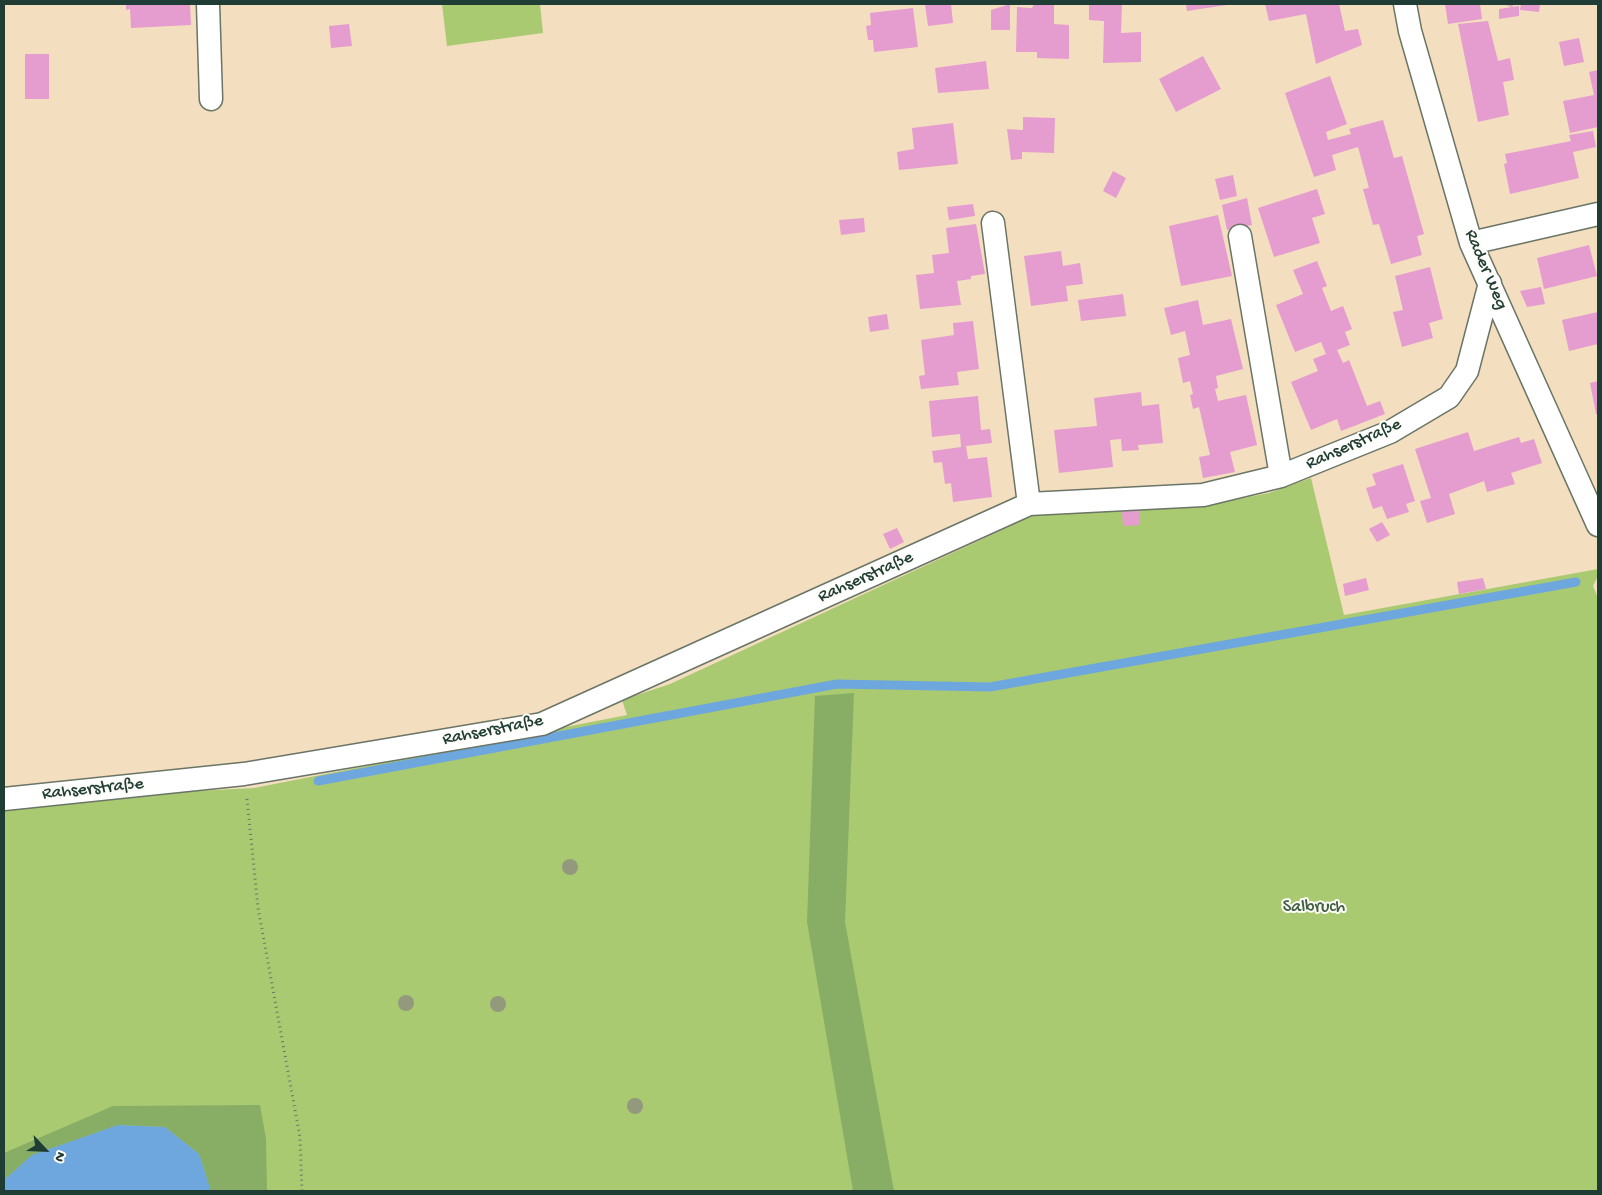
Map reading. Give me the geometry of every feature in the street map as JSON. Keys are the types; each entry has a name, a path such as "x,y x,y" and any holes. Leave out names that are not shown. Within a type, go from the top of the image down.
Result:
{"street":[{"path":"208,4 211,99"},
{"name":"Rader Weg","path":"1405,4 1410,31 1471,243 1598,525"},
{"path":"1471,243 1598,214"},
{"path":"993,223 1030,504"},
{"name":"Rahserstraße","path":"1240,236 1282,476"},
{"name":"Rahserstraße","path":"4,799 244,774 542,724 1030,504 1203,495 1282,476 1390,432 1449,397 1467,372 1490,283"}],"path":[{"path":"244,774 258,908 300,1137 302,1191"}],"green space":[{"path":"442,4 540,4 543,33 447,46"},
{"name":"Salbruch","path":"1311,478 1344,615 1598,569 1598,576 1593,586 1598,598 1598,1191 4,1191 4,811 196,791 254,788 627,715 622,700 670,684 1032,516 1218,503 1269,493"},
{"path":"854,693 845,922 894,1191 853,1191 807,922 815,696"},
{"path":"260,1105 266,1139 267,1191 211,1191 199,1154 165,1127 118,1125 33,1155 4,1180 4,1153 113,1106"}],"water":[{"path":"118,1125 165,1127 199,1154 211,1191 4,1191 4,1180 32,1155"}],"building":[{"path":"126,4 190,4 191,25 131,28 130,9 126,10"},
{"path":"925,4 951,4 953,23 928,26"},
{"path":"1010,4 1010,30 991,30 991,10"},
{"path":"1034,4 1054,4 1054,24 1069,25 1069,59 1037,58 1037,52 1016,52 1017,7 1032,8"},
{"path":"1089,4 1122,4 1121,33 1141,32 1141,62 1103,63 1104,21 1089,20"},
{"path":"1186,4 1227,4 1227,5 1187,11"},
{"path":"1265,4 1339,4 1345,31 1358,29 1362,45 1316,64 1306,14 1269,21"},
{"path":"1445,4 1480,4 1482,19 1448,24"},
{"path":"1503,4 1514,4 1512,7"},
{"path":"1521,4 1540,4 1539,12 1520,10"},
{"path":"1519,6 1519,16 1499,19 1499,9"},
{"path":"913,8 918,47 874,52 873,40 868,40 866,26 871,25 870,13"},
{"path":"1488,21 1498,61 1510,58 1514,80 1503,82 1509,115 1478,122 1458,24"},
{"path":"349,24 352,46 331,48 329,26"},
{"path":"1579,38 1584,62 1564,66 1559,42"},
{"path":"25,54 49,54 49,99 25,99"},
{"path":"1203,56 1221,89 1176,112 1159,79"},
{"path":"986,61 989,89 938,93 935,68"},
{"path":"1598,70 1598,127 1570,133 1563,101 1594,95 1589,72"},
{"path":"1330,76 1347,124 1326,132 1328,140 1351,134 1349,129 1383,120 1394,158 1402,156 1424,234 1417,236 1422,255 1391,264 1379,224 1373,225 1363,189 1369,188 1358,147 1332,155 1336,170 1314,177 1285,93"},
{"path":"1023,117 1055,118 1054,153 1022,152 1022,159 1011,160 1007,129 1023,130"},
{"path":"953,123 958,164 899,170 897,152 914,149 912,128"},
{"path":"1593,131 1596,147 1573,152 1579,178 1510,194 1504,164 1507,163 1505,154 1571,141 1569,135"},
{"path":"1113,171 1126,178 1116,198 1103,191"},
{"path":"1233,175 1237,196 1220,200 1215,179"},
{"path":"1317,189 1325,214 1312,218 1320,243 1274,257 1258,208"},
{"path":"1247,198 1252,225 1227,230 1222,205"},
{"path":"973,204 975,216 949,220 947,207"},
{"path":"1218,215 1232,276 1181,286 1169,226"},
{"path":"864,218 865,232 841,235 839,220"},
{"path":"976,224 985,274 957,281 961,305 920,309 916,275 934,273 932,255 949,253 946,228"},
{"path":"1589,245 1597,276 1544,289 1537,258"},
{"path":"1061,251 1063,266 1080,263 1083,284 1066,286 1068,301 1031,306 1024,256"},
{"path":"1317,261 1327,286 1322,288 1331,311 1343,306 1352,329 1345,332 1350,345 1337,350 1343,363 1349,360 1367,406 1380,401 1385,414 1341,431 1337,419 1311,430 1291,382 1318,371 1313,359 1326,354 1321,342 1295,352 1276,305 1303,294 1293,270"},
{"path":"1430,267 1443,319 1429,323 1433,338 1402,347 1393,312 1403,310 1395,276"},
{"path":"1541,287 1545,304 1527,307 1520,291"},
{"path":"1123,294 1126,316 1081,321 1078,300"},
{"path":"1198,300 1203,325 1231,319 1243,369 1216,376 1218,388 1215,389 1218,401 1246,395 1257,445 1230,452 1235,472 1203,478 1199,457 1210,455 1199,407 1193,409 1190,395 1193,394 1190,381 1183,383 1178,358 1190,355 1185,331 1171,335 1164,308"},
{"path":"1598,312 1598,344 1569,351 1562,320"},
{"path":"887,314 889,329 870,332 868,317"},
{"path":"973,321 979,369 957,372 959,385 921,389 919,376 925,375 921,340 954,335 953,323"},
{"path":"1598,381 1598,414 1596,414 1590,383"},
{"path":"1141,392 1142,406 1159,404 1163,443 1138,445 1139,450 1122,451 1121,439 1110,440 1113,467 1059,473 1054,430 1097,426 1094,398"},
{"path":"978,396 981,430 990,429 992,443 966,446 968,459 987,457 992,497 953,502 951,483 945,484 942,462 934,463 932,451 961,447 960,434 932,437 929,401"},
{"path":"1468,432 1474,451 1519,437 1521,443 1534,439 1542,463 1511,473 1515,484 1487,492 1484,481 1449,494 1455,514 1427,523 1420,501 1431,498 1415,449"},
{"path":"1403,464 1415,501 1406,504 1409,512 1387,519 1382,506 1373,509 1366,488 1376,485 1372,474"},
{"path":"1140,509 1140,525 1123,526 1122,510"},
{"path":"1382,522 1390,535 1377,542 1369,529"},
{"path":"897,528 904,542 890,549 883,534"},
{"path":"1366,578 1369,590 1345,596 1343,584"},
{"path":"1483,578 1486,589 1459,594 1457,582"}],"waterway":[{"path":"318,781 837,684 990,687 1576,582"}]}
